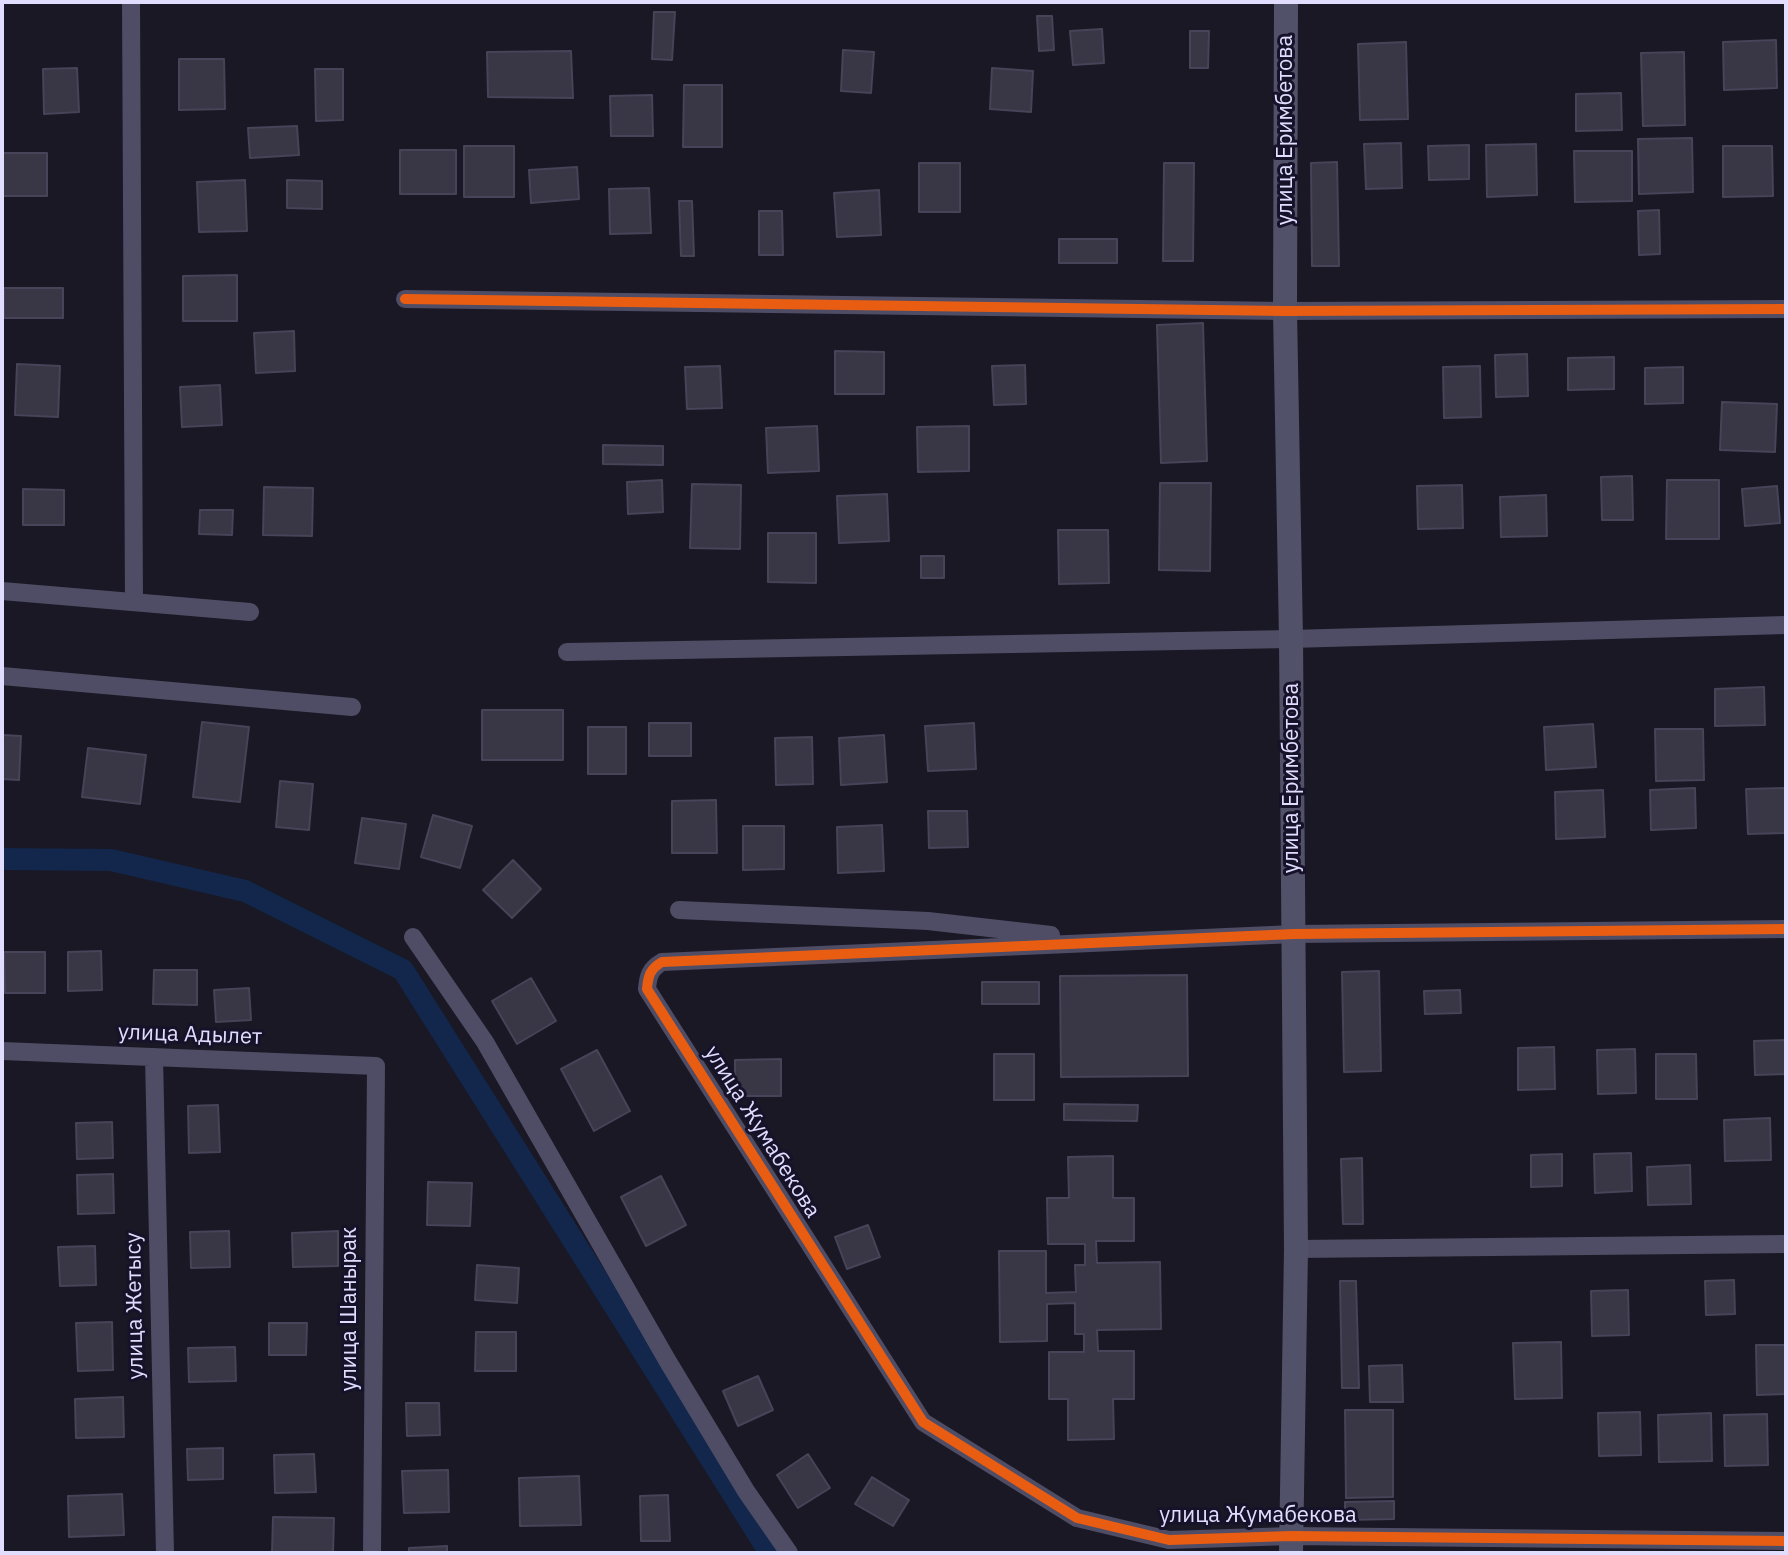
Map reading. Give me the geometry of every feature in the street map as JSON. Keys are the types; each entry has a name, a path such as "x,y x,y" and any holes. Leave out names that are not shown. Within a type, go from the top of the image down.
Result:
{"main road":[{"name":"улица Еримбетова","path":"1286,2 1285,311 1296,1249 1291,1544"}],"street":[{"path":"131,2 134,602"},
{"path":"405,299 1285,311 1786,309"},
{"path":"2,591 250,612"},
{"path":"567,652 1291,639 1786,625"},
{"path":"2,676 352,707"},
{"path":"679,910 928,921 1105,942 1294,934 1786,929"},
{"path":"413,937 485,1042 683,1386 746,1491 789,1553"},
{"name":"улица Жумабекова","path":"1105,942 662,962 653,967 648,976 647,989 923,1422 1077,1518 1169,1540 1291,1544 1786,1541"},
{"name":"улица Адылет","path":"2,1051 376,1066"},
{"name":"улица Жетысу","path":"154,1057 165,1553"},
{"name":"улица Шанырак","path":"372,1553 376,1066"},
{"path":"1296,1249 1786,1244"}],"building":[{"path":"654,12 675,12 672,60 652,59"},
{"path":"1037,16 1052,16 1054,50 1039,51"},
{"path":"1102,29 1104,63 1073,65 1070,31"},
{"path":"1190,31 1209,31 1208,68 1190,68"},
{"path":"1776,40 1777,88 1724,90 1723,42"},
{"path":"1406,42 1408,119 1360,120 1358,44"},
{"path":"843,50 874,52 871,93 841,91"},
{"path":"571,51 573,98 488,97 487,52"},
{"path":"1684,52 1685,125 1643,126 1641,53"},
{"path":"179,59 224,59 225,109 179,110"},
{"path":"77,68 79,112 44,114 43,69"},
{"path":"992,68 1033,71 1031,112 990,109"},
{"path":"315,69 343,69 343,120 316,121"},
{"path":"684,85 722,85 722,147 683,147"},
{"path":"1621,93 1622,130 1576,131 1576,94"},
{"path":"652,95 653,136 611,136 610,96"},
{"path":"297,126 299,155 250,158 248,128"},
{"path":"1692,138 1693,192 1639,194 1638,139"},
{"path":"1401,143 1402,188 1366,189 1364,144"},
{"path":"1536,144 1537,195 1487,197 1486,145"},
{"path":"1469,145 1469,179 1429,180 1428,146"},
{"path":"464,146 514,146 514,197 464,197"},
{"path":"1723,146 1772,146 1773,196 1723,197"},
{"path":"400,150 456,150 456,194 400,194"},
{"path":"1574,151 1632,151 1632,201 1575,202"},
{"path":"2,153 47,153 47,196 2,196"},
{"path":"1337,162 1339,266 1312,266 1311,163"},
{"path":"919,163 960,163 960,212 919,212"},
{"path":"1164,163 1194,163 1193,261 1163,261"},
{"path":"577,167 579,199 531,203 529,170"},
{"path":"245,180 247,231 199,232 197,182"},
{"path":"287,180 322,181 322,209 287,208"},
{"path":"649,188 651,233 610,234 609,189"},
{"path":"879,190 881,235 837,237 834,193"},
{"path":"679,201 692,201 694,256 681,256"},
{"path":"1659,210 1660,254 1639,255 1638,211"},
{"path":"759,211 782,211 783,255 759,255"},
{"path":"1059,239 1117,239 1117,263 1059,263"},
{"path":"237,275 237,321 183,321 183,276"},
{"path":"4,288 63,288 63,318 4,318"},
{"path":"1203,323 1207,461 1161,463 1157,325"},
{"path":"294,331 295,371 256,373 254,333"},
{"path":"835,351 884,352 884,394 835,394"},
{"path":"1527,354 1528,396 1496,397 1495,355"},
{"path":"1614,357 1614,389 1568,390 1568,358"},
{"path":"17,364 60,366 58,417 15,415"},
{"path":"1025,365 1026,404 994,405 992,366"},
{"path":"720,366 722,408 687,409 685,367"},
{"path":"1480,366 1481,417 1444,418 1443,367"},
{"path":"1683,367 1683,403 1645,404 1645,368"},
{"path":"220,385 222,425 182,427 180,387"},
{"path":"1722,402 1777,404 1775,452 1720,450"},
{"path":"817,426 819,471 768,473 766,428"},
{"path":"969,426 969,471 918,472 917,427"},
{"path":"603,445 663,446 663,465 603,464"},
{"path":"1632,476 1633,520 1602,520 1601,477"},
{"path":"662,480 663,512 628,514 627,482"},
{"path":"1667,480 1719,480 1719,539 1666,539"},
{"path":"1160,483 1211,483 1210,571 1159,570"},
{"path":"692,484 741,485 740,549 690,548"},
{"path":"1462,485 1463,528 1418,529 1417,486"},
{"path":"1777,486 1780,523 1745,526 1742,489"},
{"path":"264,487 313,488 312,536 263,535"},
{"path":"23,489 64,490 64,525 23,525"},
{"path":"887,494 889,541 839,543 837,496"},
{"path":"1546,495 1547,536 1501,537 1500,497"},
{"path":"200,510 233,510 232,535 199,534"},
{"path":"1058,530 1108,530 1109,583 1059,584"},
{"path":"768,533 816,533 816,583 768,582"},
{"path":"921,556 944,556 944,578 921,578"},
{"path":"1764,687 1765,725 1715,726 1715,689"},
{"path":"482,710 563,710 563,760 482,760"},
{"path":"202,722 249,727 240,802 193,797"},
{"path":"649,723 691,723 691,756 649,756"},
{"path":"974,723 976,769 928,771 925,726"},
{"path":"1593,724 1596,767 1546,770 1544,727"},
{"path":"588,727 626,727 626,774 588,774"},
{"path":"1655,729 1703,729 1704,780 1656,781"},
{"path":"2,735 21,736 19,780 2,779"},
{"path":"884,735 887,782 841,785 839,738"},
{"path":"812,737 813,784 776,785 775,738"},
{"path":"88,748 146,755 140,804 82,797"},
{"path":"280,781 313,784 309,830 276,827"},
{"path":"1695,788 1696,828 1651,830 1650,790"},
{"path":"1786,788 1786,833 1748,834 1746,789"},
{"path":"1603,790 1605,837 1556,839 1555,792"},
{"path":"716,800 717,853 672,853 672,801"},
{"path":"928,811 967,811 968,847 929,848"},
{"path":"433,815 472,826 460,868 421,857"},
{"path":"362,818 406,824 399,869 355,863"},
{"path":"882,825 884,871 838,873 837,827"},
{"path":"743,826 784,826 784,869 743,870"},
{"path":"513,860 541,889 512,918 483,890"},
{"path":"101,951 102,990 68,991 68,952"},
{"path":"4,952 45,952 45,993 5,993"},
{"path":"154,970 197,970 197,1005 153,1004"},
{"path":"1379,971 1381,1071 1344,1072 1342,972"},
{"path":"1187,975 1188,1076 1061,1077 1060,976"},
{"path":"531,978 556,1021 517,1044 492,1001"},
{"path":"982,982 1039,982 1039,1004 982,1004"},
{"path":"249,988 251,1020 216,1022 214,990"},
{"path":"1460,990 1461,1013 1425,1014 1424,991"},
{"path":"1786,1040 1786,1074 1755,1075 1754,1041"},
{"path":"1554,1047 1555,1089 1518,1090 1518,1048"},
{"path":"1635,1049 1636,1093 1598,1094 1597,1050"},
{"path":"597,1050 630,1111 594,1131 561,1069"},
{"path":"994,1054 1034,1054 1034,1100 994,1100"},
{"path":"1656,1054 1696,1054 1697,1099 1656,1099"},
{"path":"781,1059 781,1096 735,1096 735,1060"},
{"path":"1064,1104 1138,1105 1137,1121 1064,1120"},
{"path":"218,1105 220,1152 189,1153 188,1106"},
{"path":"1770,1118 1771,1160 1725,1161 1724,1120"},
{"path":"112,1122 113,1158 77,1159 76,1123"},
{"path":"1631,1153 1632,1191 1595,1193 1594,1154"},
{"path":"1562,1154 1562,1186 1531,1187 1531,1155"},
{"path":"1113,1156 1113,1198 1134,1198 1134,1241 1096,1241 1097,1263 1160,1262 1161,1329 1097,1330 1098,1351 1134,1351 1134,1399 1113,1399 1114,1439 1068,1440 1068,1399 1049,1399 1049,1352 1084,1352 1084,1334 1075,1334 1075,1303 1047,1304 1047,1341 1000,1342 999,1251 1046,1251 1046,1293 1076,1292 1075,1265 1085,1265 1085,1244 1048,1244 1047,1198 1069,1198 1068,1157"},
{"path":"1362,1158 1363,1224 1343,1224 1341,1159"},
{"path":"1690,1165 1691,1204 1648,1205 1647,1167"},
{"path":"113,1174 114,1213 78,1214 77,1175"},
{"path":"661,1176 686,1225 646,1246 621,1197"},
{"path":"428,1182 472,1183 470,1226 427,1225"},
{"path":"868,1225 880,1257 847,1269 835,1237"},
{"path":"229,1231 230,1267 191,1268 190,1232"},
{"path":"338,1231 338,1266 293,1267 292,1233"},
{"path":"95,1246 96,1285 60,1286 58,1247"},
{"path":"477,1265 519,1268 517,1303 475,1300"},
{"path":"1734,1280 1735,1314 1706,1315 1705,1281"},
{"path":"1340,1281 1356,1281 1359,1388 1342,1388"},
{"path":"1628,1290 1629,1335 1592,1336 1591,1291"},
{"path":"112,1322 113,1370 78,1371 76,1323"},
{"path":"269,1323 307,1323 306,1355 269,1355"},
{"path":"476,1332 516,1332 516,1371 475,1371"},
{"path":"1561,1342 1562,1398 1515,1399 1513,1343"},
{"path":"1756,1345 1786,1345 1786,1394 1757,1395"},
{"path":"235,1347 236,1381 189,1382 188,1348"},
{"path":"1402,1365 1403,1402 1370,1402 1369,1366"},
{"path":"758,1376 773,1410 738,1426 723,1391"},
{"path":"123,1397 124,1437 76,1438 75,1399"},
{"path":"406,1403 439,1403 440,1435 407,1436"},
{"path":"1345,1410 1393,1410 1393,1497 1346,1498"},
{"path":"1640,1412 1641,1455 1599,1456 1598,1413"},
{"path":"1711,1413 1712,1461 1659,1462 1658,1415"},
{"path":"1767,1414 1768,1465 1725,1466 1724,1415"},
{"path":"223,1448 223,1479 188,1480 187,1449"},
{"path":"314,1454 316,1492 275,1493 274,1455"},
{"path":"808,1454 830,1488 798,1508 777,1475"},
{"path":"448,1470 449,1512 404,1513 402,1471"},
{"path":"579,1476 581,1525 520,1526 519,1478"},
{"path":"872,1477 909,1500 893,1526 855,1504"},
{"path":"122,1494 124,1535 69,1537 68,1496"},
{"path":"668,1495 670,1541 641,1541 640,1496"},
{"path":"1394,1501 1394,1519 1345,1520 1345,1502"},
{"path":"273,1517 334,1518 333,1553 272,1553"},
{"path":"447,1546 447,1553 409,1553 409,1548"}],"waterway":[{"path":"2,859 111,860 245,891 403,970 770,1553"}],"cycle path":[{"path":"405,299 1285,311 1786,309"},
{"path":"1786,929 1294,934 662,962 650,973 647,989 923,1422 1077,1518 1169,1540 1291,1536 1786,1541"}]}
